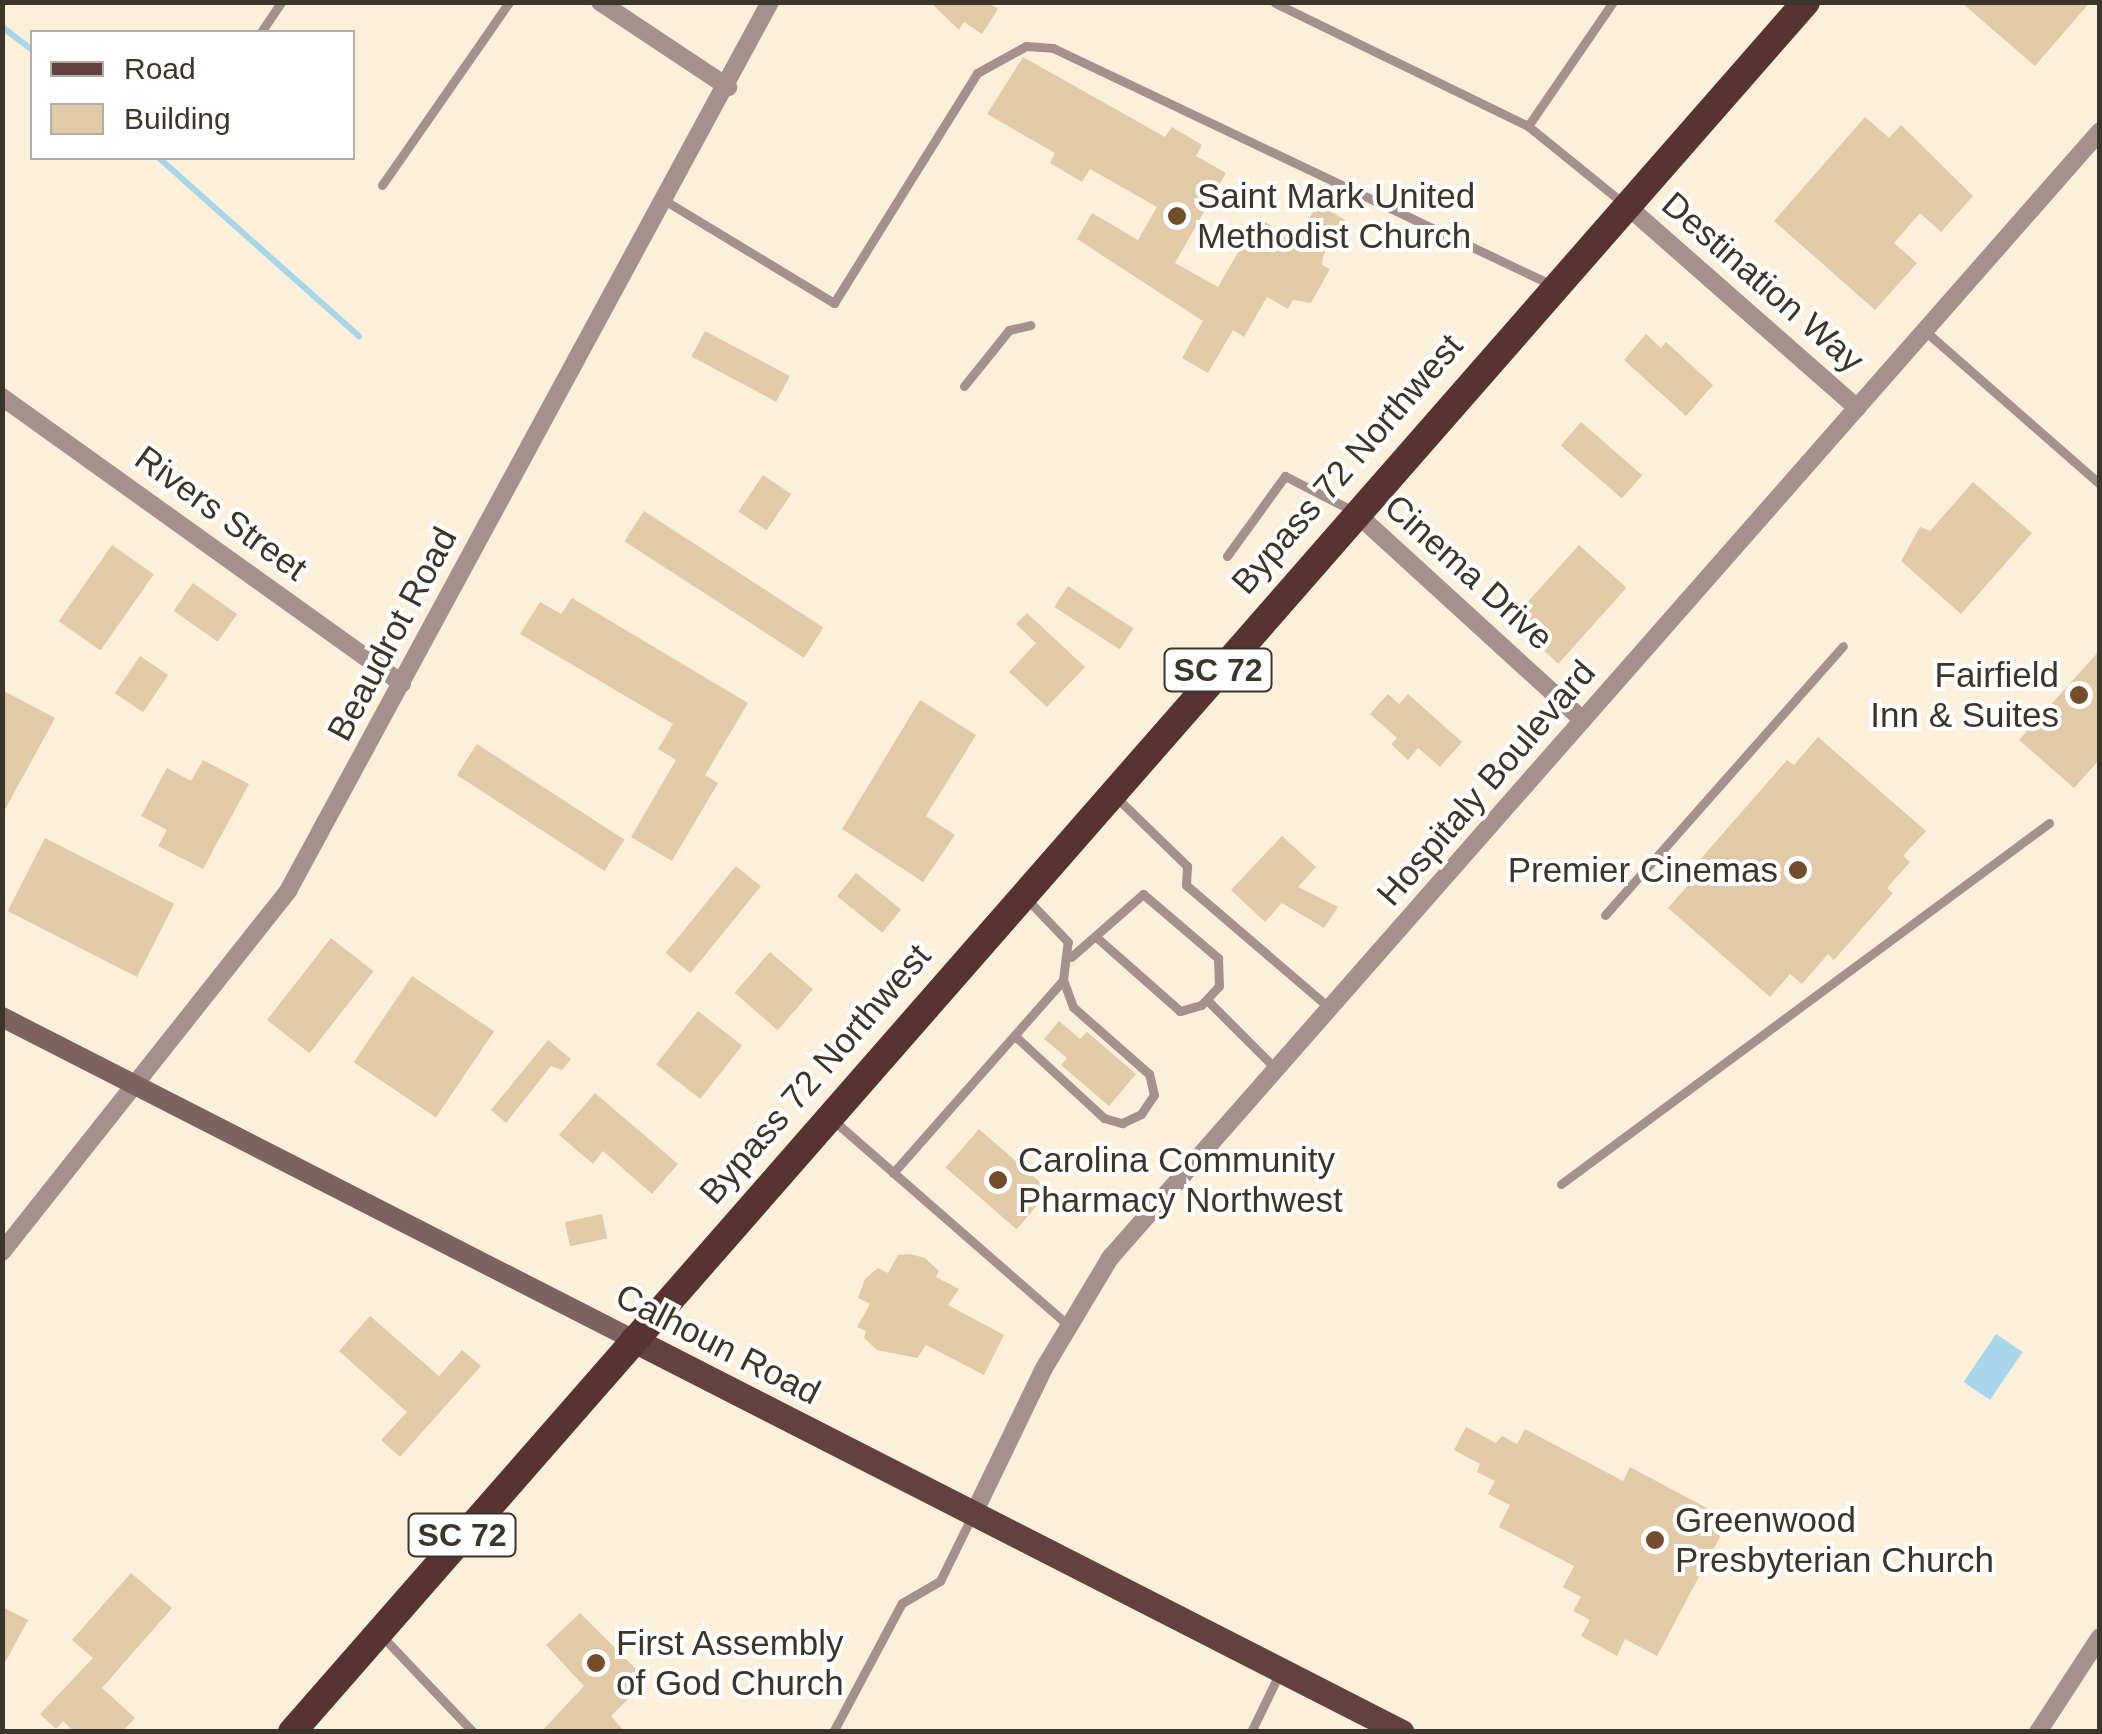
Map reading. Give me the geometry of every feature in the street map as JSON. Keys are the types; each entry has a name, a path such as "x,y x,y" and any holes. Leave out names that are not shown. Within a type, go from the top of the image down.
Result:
{"highway":[{"name":"Bypass 72 Northwest","path":"632,1339 1806,2"},
{"name":"SC 72","path":"292,1732 632,1339"}],"main road":[{"name":"Calhoun Road","path":"2,1017 1402,1732"}],"street":[{"path":"600,2 728,87"},
{"name":"Beaudrot Road","path":"2,1252 138,1086 288,890 728,87 770,2"},
{"name":"Hospitaly Boulevard","path":"974,1513 1068,1325 1110,1258 1278,1072 2100,131"},
{"name":"Destination Way","path":"1625,204 1858,408"},
{"name":"Rivers Street","path":"2,396 402,683"},
{"name":"Cinema Drive","path":"1356,512 1583,720"},
{"path":"2038,1732 2100,1637"}],"lane":[{"path":"262,30 280,2"},
{"path":"382,186 508,2"},
{"path":"1528,126 1613,2"},
{"path":"1275,3 1528,126 1625,204"},
{"path":"663,200 834,303 976,73 1014,50 1052,48 1553,286"},
{"path":"964,386 1014,327 1030,325"},
{"path":"1925,331 2100,484"},
{"path":"1227,556 1285,476 1356,512"},
{"path":"1605,915 1842,646"},
{"path":"1111,793 1187,866 1186,885 1332,1010"},
{"path":"1561,1184 2048,824"},
{"path":"1022,894 1060,931 1071,957"},
{"path":"893,1173 1063,980 1071,957 1143,894 1218,958 1222,976 1207,1000 1180,1011 1096,937"},
{"path":"1015,1036 1104,1118 1122,1123 1142,1114 1154,1094 1149,1074 1074,1007 1063,980"},
{"path":"1207,1000 1278,1072"},
{"path":"828,1116 1068,1325"},
{"path":"833,1732 902,1603 940,1580 974,1513"},
{"path":"378,1632 473,1732"},
{"path":"1251,1732 1282,1670"}],"water":[{"path":"1996,1334 2023,1352 1990,1400 1964,1382"}],"building":[{"path":"930,2 988,2 998,9 982,34 964,22 959,30"},
{"path":"1961,2 2090,2 2035,66"},
{"name":"Saint Mark United Methodist Church","path":"1023,57 1165,137 1172,127 1202,145 1196,156 1226,173 1175,263 1218,287 1258,218 1296,240 1318,204 1345,220 1323,256 1322,265 1330,269 1311,303 1293,300 1288,309 1267,297 1244,337 1233,330 1208,373 1182,358 1203,321 1077,239 1092,213 1138,240 1157,207 1090,169 1082,182 1050,163 1055,153 987,114"},
{"path":"1865,117 1889,138 1901,125 1973,196 1941,232 1920,213 1894,243 1917,263 1875,310 1774,221"},
{"path":"705,331 790,376 776,402 691,357"},
{"path":"1646,334 1661,348 1666,342 1713,385 1686,416 1624,360"},
{"path":"1581,422 1642,475 1622,499 1561,445"},
{"path":"763,475 791,494 767,530 738,511"},
{"path":"1973,482 2032,533 1961,614 1901,561 1920,527 1930,531"},
{"path":"644,511 823,628 804,658 624,541"},
{"path":"112,545 154,574 100,650 59,621"},
{"path":"1579,545 1627,588 1558,664 1511,621"},
{"path":"193,583 237,614 218,642 173,611"},
{"path":"1068,586 1133,628 1120,649 1054,607"},
{"path":"572,598 748,703 705,775 718,783 672,861 631,837 676,760 658,749 673,724 520,634 540,602 561,614"},
{"path":"1027,613 1085,667 1047,707 1009,672 1036,643 1016,624"},
{"name":"Fairfield Inn & Suites","path":"2100,650 2100,759 2074,788 2019,740"},
{"path":"140,656 168,675 143,712 115,693"},
{"path":"2,690 55,718 2,815"},
{"path":"1388,694 1399,704 1408,694 1462,742 1440,767 1418,748 1408,760 1391,744 1397,738 1370,714"},
{"path":"920,700 976,735 926,816 955,835 923,882 842,829"},
{"name":"Premier Cinemas","path":"1818,737 1926,831 1903,856 1910,862 1887,888 1893,893 1834,960 1828,954 1802,984 1790,974 1770,997 1668,908 1691,882 1685,877 1787,760 1794,765"},
{"path":"477,744 625,840 604,871 457,775"},
{"path":"203,760 249,784 203,869 158,846 167,830 141,816 167,768 191,781"},
{"path":"1282,836 1316,867 1298,887 1338,907 1324,928 1282,903 1265,922 1231,890"},
{"path":"45,838 174,904 137,977 8,911"},
{"path":"736,866 761,886 690,973 666,953"},
{"path":"856,873 901,910 882,933 837,896"},
{"path":"331,938 374,971 310,1053 267,1020"},
{"path":"770,952 813,989 778,1030 735,993"},
{"path":"412,976 494,1031 436,1118 354,1062"},
{"path":"698,1011 742,1045 700,1099 656,1065"},
{"path":"1059,1021 1080,1039 1087,1032 1136,1074 1109,1106 1061,1065 1067,1058 1044,1039"},
{"path":"548,1040 571,1059 562,1070 551,1066 506,1123 491,1110"},
{"path":"595,1093 678,1164 652,1194 603,1151 593,1164 559,1135"},
{"name":"Carolina Community Pharmacy Northwest","path":"979,1129 1050,1191 1016,1229 946,1167"},
{"path":"602,1214 607,1238 570,1246 565,1222"},
{"path":"898,1255 925,1258 939,1271 936,1277 959,1289 948,1305 1004,1335 984,1375 926,1345 917,1358 877,1350 864,1338 866,1331 857,1327 870,1304 858,1298 865,1279 878,1268 888,1273"},
{"path":"370,1316 439,1376 462,1350 481,1366 400,1457 381,1440 407,1412 339,1351"},
{"name":"Greenwood Presbyterian Church","path":"1466,1427 1496,1443 1502,1436 1517,1444 1525,1429 1623,1481 1630,1467 1729,1520 1657,1656 1625,1639 1617,1656 1581,1636 1590,1620 1573,1611 1581,1597 1563,1587 1574,1566 1499,1527 1510,1505 1488,1494 1495,1481 1477,1472 1480,1464 1454,1450"},
{"path":"131,1573 172,1608 102,1688 135,1718 122,1732 74,1732 63,1721 56,1729 40,1714 93,1658 72,1640"},
{"path":"2,1607 28,1620 2,1668"},
{"name":"First Assembly of God Church","path":"580,1613 647,1680 611,1716 625,1732 541,1732 584,1686 546,1645"}],"waterway":[{"path":"2,27 30,48"},
{"path":"161,160 359,336"}],"place":[{"name":"Saint Mark United Methodist Church","path":"1177,216"},
{"name":"Fairfield Inn & Suites","path":"2079,695"},
{"name":"Premier Cinemas","path":"1798,870"},
{"name":"Carolina Community Pharmacy Northwest","path":"998,1180"},
{"name":"Greenwood Presbyterian Church","path":"1655,1540"},
{"name":"First Assembly of God Church","path":"596,1663"}]}
